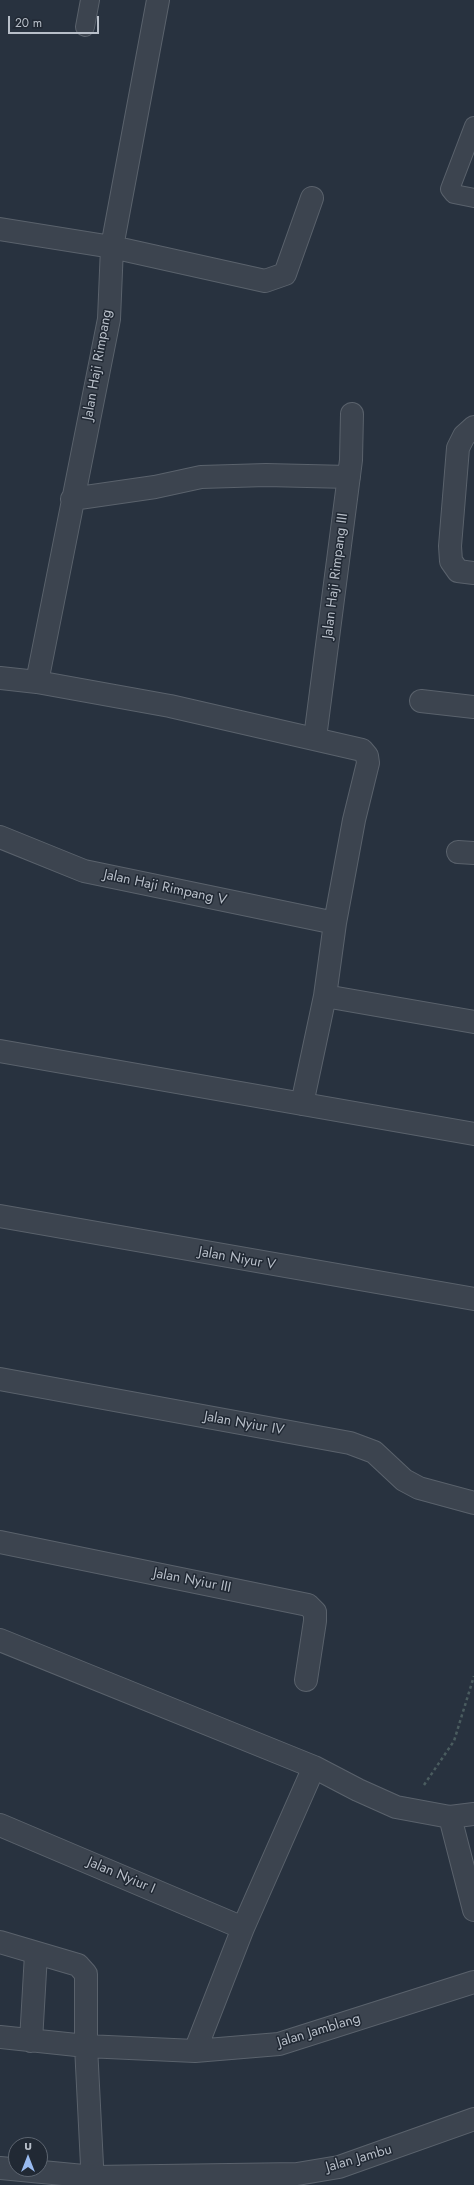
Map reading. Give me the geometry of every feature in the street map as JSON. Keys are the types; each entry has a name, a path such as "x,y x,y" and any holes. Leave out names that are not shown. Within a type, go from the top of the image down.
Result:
{"street":[{"name":"Jalan Haji Rimpang","path":"37,682 72,499 109,319 112,247 158,0"},
{"path":"0,229 112,247 265,281 285,274 312,198"},
{"name":"Jalan Haji Rimpang III","path":"315,738 349,477 352,414"},
{"path":"474,427 464,436 458,448 450,546 451,561 458,571 474,573"},
{"path":"72,499 155,487 201,477 266,474 349,477"},
{"path":"0,678 37,682 170,706 315,738 362,750 367,756 368,763 354,820 335,923 325,996 302,1104"},
{"path":"421,701 474,707"},
{"name":"Jalan Haji Rimpang V","path":"0,837 84,871 335,923"},
{"path":"325,996 474,1022"},
{"path":"0,1051 474,1134"},
{"name":"Jalan Niyur V","path":"0,1216 474,1299"},
{"name":"Jalan Nyiur IV","path":"0,1379 350,1443 374,1452 404,1480 419,1488 474,1503"},
{"name":"Jalan Nyiur III","path":"0,1542 308,1605 315,1612 315,1621 306,1680"},
{"path":"0,1640 314,1767 358,1790 396,1807 450,1817 474,1814"},
{"path":"194,2051 242,1928 314,1767"},
{"path":"450,1817 474,1910"},
{"name":"Jalan Nyiur I","path":"0,1825 242,1928"},
{"path":"0,1942 36,1954 78,1965 84,1969 86,1980 86,2046 93,2181"},
{"path":"31,2041 36,1954"},
{"name":"Jalan Jamblang","path":"0,2037 86,2046 194,2051 279,2044 474,1982"},
{"name":"Jalan Jambu","path":"0,2168 93,2181 195,2174 296,2174 339,2168 474,2119"}],"lane":[{"path":"85,28 90,0"},
{"path":"474,126 450,189 454,194 474,198"}],"path":[{"path":"425,1812 424,1786 454,1741 474,1676"}]}
